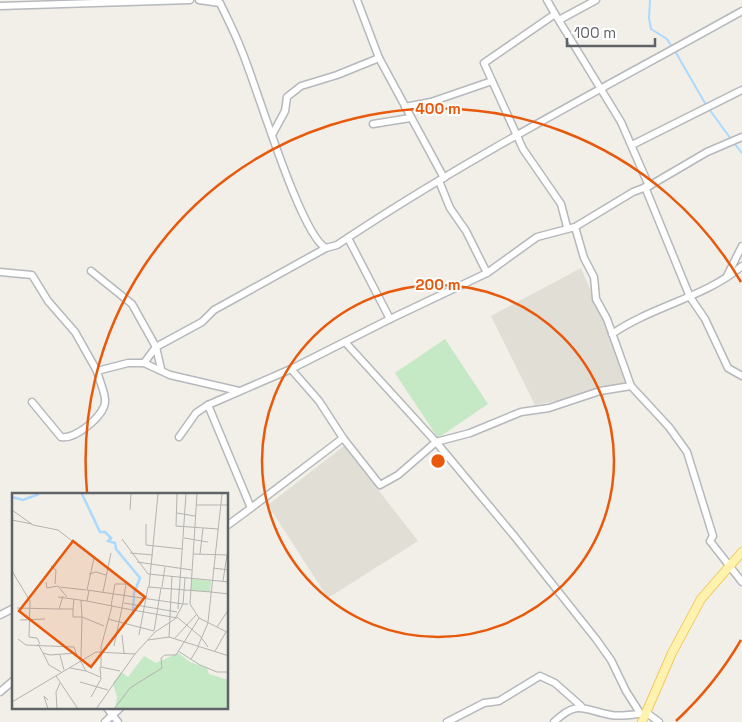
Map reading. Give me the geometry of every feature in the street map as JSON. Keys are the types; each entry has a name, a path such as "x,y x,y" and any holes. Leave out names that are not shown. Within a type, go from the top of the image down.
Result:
{"main road":[{"path":"642,722 643,713 701,599 742,552"}],"street":[{"path":"0,6 190,0"},
{"path":"199,0 220,3 242,50 272,135 309,230 319,244 326,248"},
{"path":"357,0 379,58 441,180 450,208 466,231 487,273"},
{"path":"547,0 602,90 632,145 690,297 705,319 728,368 742,376"},
{"path":"567,227 560,204 523,149 484,63 557,17 596,0"},
{"path":"144,363 156,347 202,322 214,310 326,248 337,245 441,180 518,135 742,11"},
{"path":"272,135 285,111 287,97 301,86 379,58"},
{"path":"405,107 431,102 492,81"},
{"path":"632,145 742,90"},
{"path":"373,124 410,118"},
{"path":"179,437 196,413 208,405 291,369 487,273 537,237 575,226 707,152 742,137"},
{"path":"575,226 584,258 594,277 596,299 607,319 631,386 669,427 687,452 713,536 710,540 742,582"},
{"path":"348,238 390,319"},
{"path":"726,277 742,246"},
{"path":"612,334 628,322 690,297 742,266"},
{"path":"91,271 132,304 156,347 161,369"},
{"path":"0,272 32,274 48,301 75,332 97,371 105,401 103,409 78,434 66,438 61,437 32,402"},
{"path":"345,342 436,442 596,639 611,660 626,691 643,713 659,722"},
{"path":"97,371 128,363 144,363 161,369 170,375 239,390"},
{"path":"291,369 319,401 343,438 380,485 398,475 436,442 470,433 521,412 549,408 600,390 631,386"},
{"path":"208,405 251,508"},
{"path":"229,524 343,438"},
{"path":"0,615 12,609"},
{"path":"447,722 484,703 499,700 540,676 555,683 580,706 613,716 643,713"},
{"path":"0,692 12,682"},
{"path":"554,722 567,709 580,706"},
{"path":"105,722 110,711 118,722"}],"shaded area":[{"path":"581,268 631,386 535,405 491,316"},
{"path":"344,446 418,541 328,598 268,505"}],"green space":[{"path":"445,339 488,404 438,438 395,373"}],"waterway":[{"path":"650,0 649,18 651,29 667,39 672,47"},
{"path":"675,51 706,105"},
{"path":"709,109 731,139"},
{"path":"734,143 742,153"}]}
